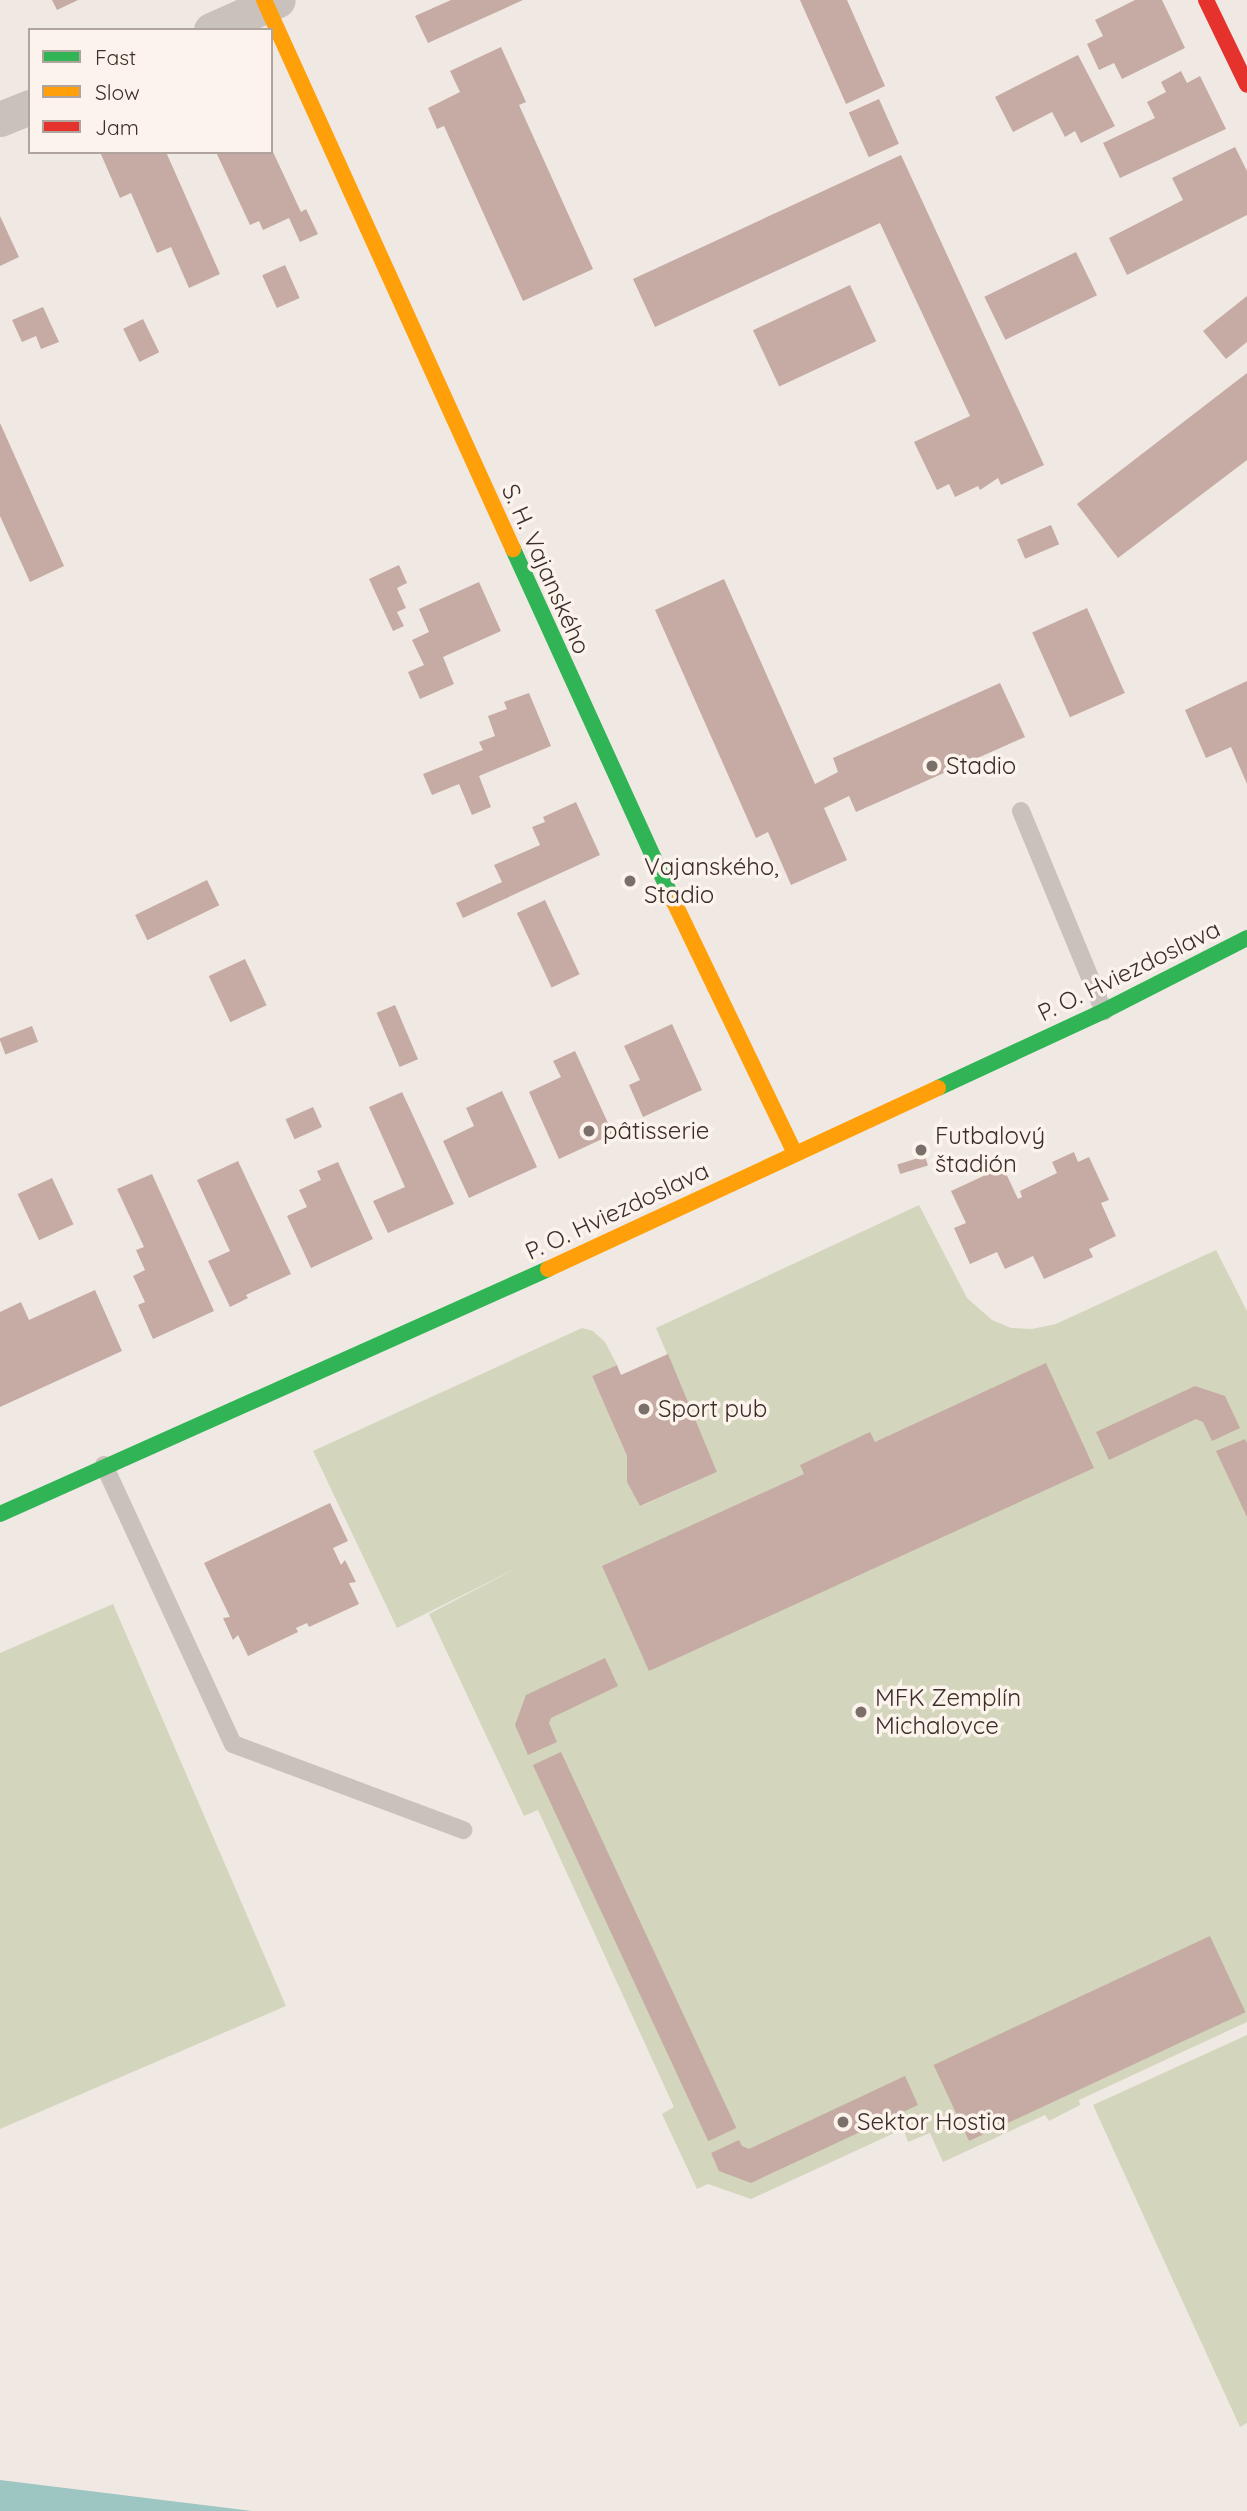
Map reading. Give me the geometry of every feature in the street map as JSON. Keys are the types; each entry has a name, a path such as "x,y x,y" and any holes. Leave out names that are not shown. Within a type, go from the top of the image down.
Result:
{"street":[{"path":"1206,0 1247,85"},
{"path":"215,28 269,2"},
{"name":"S. H. Vajanského","path":"269,2 661,875 795,1153"},
{"path":"0,119 28,108"},
{"name":"P. O. Hviezdoslava","path":"0,1514 104,1465 619,1237 1104,1011 1247,938"}],"lane":[{"path":"1020,811 1104,1011"},
{"path":"104,1465 233,1744 463,1830"}],"green space":[{"name":"MFK Zemplín Michalovce","path":"919,1205 967,1298 992,1320 1011,1328 1032,1329 1056,1324 1216,1250 1247,1311 1247,2022 1079,2100 1080,2105 1049,2121 1045,2115 943,2162 930,2133 908,2142 903,2129 751,2199 708,2184 697,2189 662,2114 674,2107 538,1810 524,1816 429,1614 525,1564 397,1628 313,1451 582,1328 593,1331 605,1342 617,1365 592,1376 627,1456 627,1481 641,1506 717,1472 656,1328"},
{"path":"113,1604 286,2006 0,2129 0,1653"},
{"path":"1247,2035 1247,2423 1240,2427 1093,2105"}],"water":[{"path":"0,2480 252,2511 0,2511"}],"building":[{"path":"52,0 78,0 57,10"},
{"path":"451,0 523,0 428,43 415,16"},
{"path":"800,0 847,0 885,86 846,104"},
{"path":"1135,0 1162,0 1185,48 1122,79 1114,63 1099,70 1087,44 1103,36 1095,20"},
{"path":"501,47 526,102 519,105 593,269 523,301 444,126 437,129 428,108 460,92 450,71"},
{"path":"1078,55 1115,126 1081,143 1075,131 1065,137 1052,112 1013,132 995,97"},
{"path":"1181,71 1187,83 1200,76 1226,129 1120,178 1103,143 1155,118 1147,102 1166,92 1161,82"},
{"path":"879,99 899,144 869,157 849,112"},
{"path":"1235,147 1247,171 1247,215 1127,275 1109,238 1183,200 1172,178"},
{"path":"273,152 301,212 306,209 318,234 300,242 289,218 263,230 259,221 250,225 217,154"},
{"path":"101,154 167,154 220,274 189,288 171,247 157,253 131,193 120,198"},
{"path":"901,155 1044,465 1001,485 998,478 980,490 978,486 955,497 949,484 937,490 914,442 970,416 880,223 655,327 633,279"},
{"path":"0,216 19,257 0,266"},
{"path":"1076,252 1097,295 1005,340 984,297"},
{"path":"285,265 300,298 277,308 262,275"},
{"path":"850,285 876,341 779,386 753,330"},
{"path":"1247,296 1247,342 1226,359 1203,331"},
{"path":"43,307 59,342 41,349 36,336 22,342 12,320"},
{"path":"143,319 159,352 139,362 123,329"},
{"path":"1247,373 1247,460 1118,558 1077,504"},
{"path":"0,423 64,566 30,582 0,516"},
{"path":"1051,525 1059,544 1025,559 1017,539"},
{"path":"399,565 407,583 397,588 406,608 397,612 404,626 393,631 369,579"},
{"name":"Stadio","path":"724,579 815,784 838,772 833,758 1000,683 1025,737 856,812 849,796 824,808 847,860 791,885 768,832 756,838 655,610"},
{"path":"479,582 501,631 443,657 454,684 420,699 408,672 424,665 412,640 429,632 419,609"},
{"path":"1087,608 1125,693 1070,717 1032,632"},
{"path":"1247,681 1247,784 1231,747 1206,758 1185,710"},
{"path":"529,693 551,746 479,776 491,807 472,815 459,784 432,795 423,774 483,750 479,742 495,736 488,716 507,709 504,702"},
{"path":"576,802 600,855 463,918 456,903 502,882 494,865 540,845 532,827 545,822 543,817"},
{"path":"207,880 219,905 147,940 135,915"},
{"path":"545,900 580,974 552,987 517,913"},
{"path":"245,959 267,1005 230,1022 209,976"},
{"path":"395,1005 418,1059 400,1067 377,1013"},
{"path":"672,1024 702,1090 643,1117 629,1085 640,1080 624,1046"},
{"path":"32,1026 38,1042 5,1054 0,1038"},
{"path":"575,1051 613,1134 559,1159 529,1092 561,1077 553,1061"},
{"path":"502,1091 537,1167 469,1198 443,1141 474,1126 466,1108"},
{"path":"402,1092 454,1204 388,1233 373,1201 405,1187 369,1107"},
{"path":"313,1107 322,1127 295,1139 286,1119"},
{"path":"1074,1152 1078,1162 1089,1157 1109,1200 1101,1203 1116,1236 1089,1249 1093,1257 1044,1279 1033,1256 1005,1269 997,1252 970,1264 954,1228 966,1223 951,1191 1003,1167 1018,1199 1022,1197 1020,1191 1057,1173 1052,1162"},
{"path":"925,1156 928,1166 900,1174 897,1164"},
{"path":"238,1161 291,1274 246,1295 248,1298 230,1307 208,1261 230,1251 197,1180"},
{"path":"338,1162 373,1239 311,1268 287,1216 307,1207 299,1190 321,1180 317,1171"},
{"path":"152,1174 214,1311 153,1339 138,1305 145,1302 133,1276 145,1270 136,1250 144,1247 117,1189"},
{"path":"52,1178 74,1224 39,1240 18,1194"},
{"path":"95,1290 122,1351 0,1407 0,1312 21,1302 29,1320"},
{"path":"668,1354 717,1472 640,1506 627,1482 627,1456 592,1376 617,1365 621,1375"},
{"path":"1046,1363 1094,1468 649,1671 602,1566 804,1474 800,1465 870,1432 875,1442"},
{"path":"1195,1386 1225,1396 1240,1428 1212,1441 1203,1422 1196,1419 1109,1460 1096,1432"},
{"path":"1245,1439 1247,1443 1247,1517 1216,1451"},
{"path":"330,1503 348,1541 333,1548 341,1565 345,1560 356,1582 349,1583 359,1604 309,1627 307,1623 296,1628 298,1632 248,1656 238,1635 233,1640 223,1618 230,1617 204,1563"},
{"path":"605,1658 618,1686 551,1718 549,1723 557,1742 528,1755 515,1725 526,1695"},
{"path":"561,1752 736,2128 708,2141 533,1765"},
{"path":"1210,1936 1245,2012 969,2141 934,2065"},
{"name":"Sektor Hostia","path":"905,2076 918,2105 751,2183 719,2171 711,2153 739,2140 742,2146 749,2149"}],"traffic: fast":[{"path":"513,549 674,902"},
{"path":"938,1088 1104,1011 1247,938"},
{"path":"0,1514 548,1269"}],"traffic: slow":[{"path":"264,0 513,549"},
{"path":"674,902 795,1153"},
{"path":"548,1269 938,1088"}],"traffic: jam":[{"path":"1206,0 1247,85"}],"place":[{"name":"Stadio","path":"932,766"},
{"name":"Vajanského, Stadio","path":"630,881"},
{"name":"pâtisserie","path":"589,1131"},
{"name":"Futbalový štadión","path":"921,1150"},
{"name":"Sport pub","path":"644,1409"},
{"name":"MFK Zemplín Michalovce","path":"861,1712"},
{"name":"Sektor Hostia","path":"843,2122"}]}
